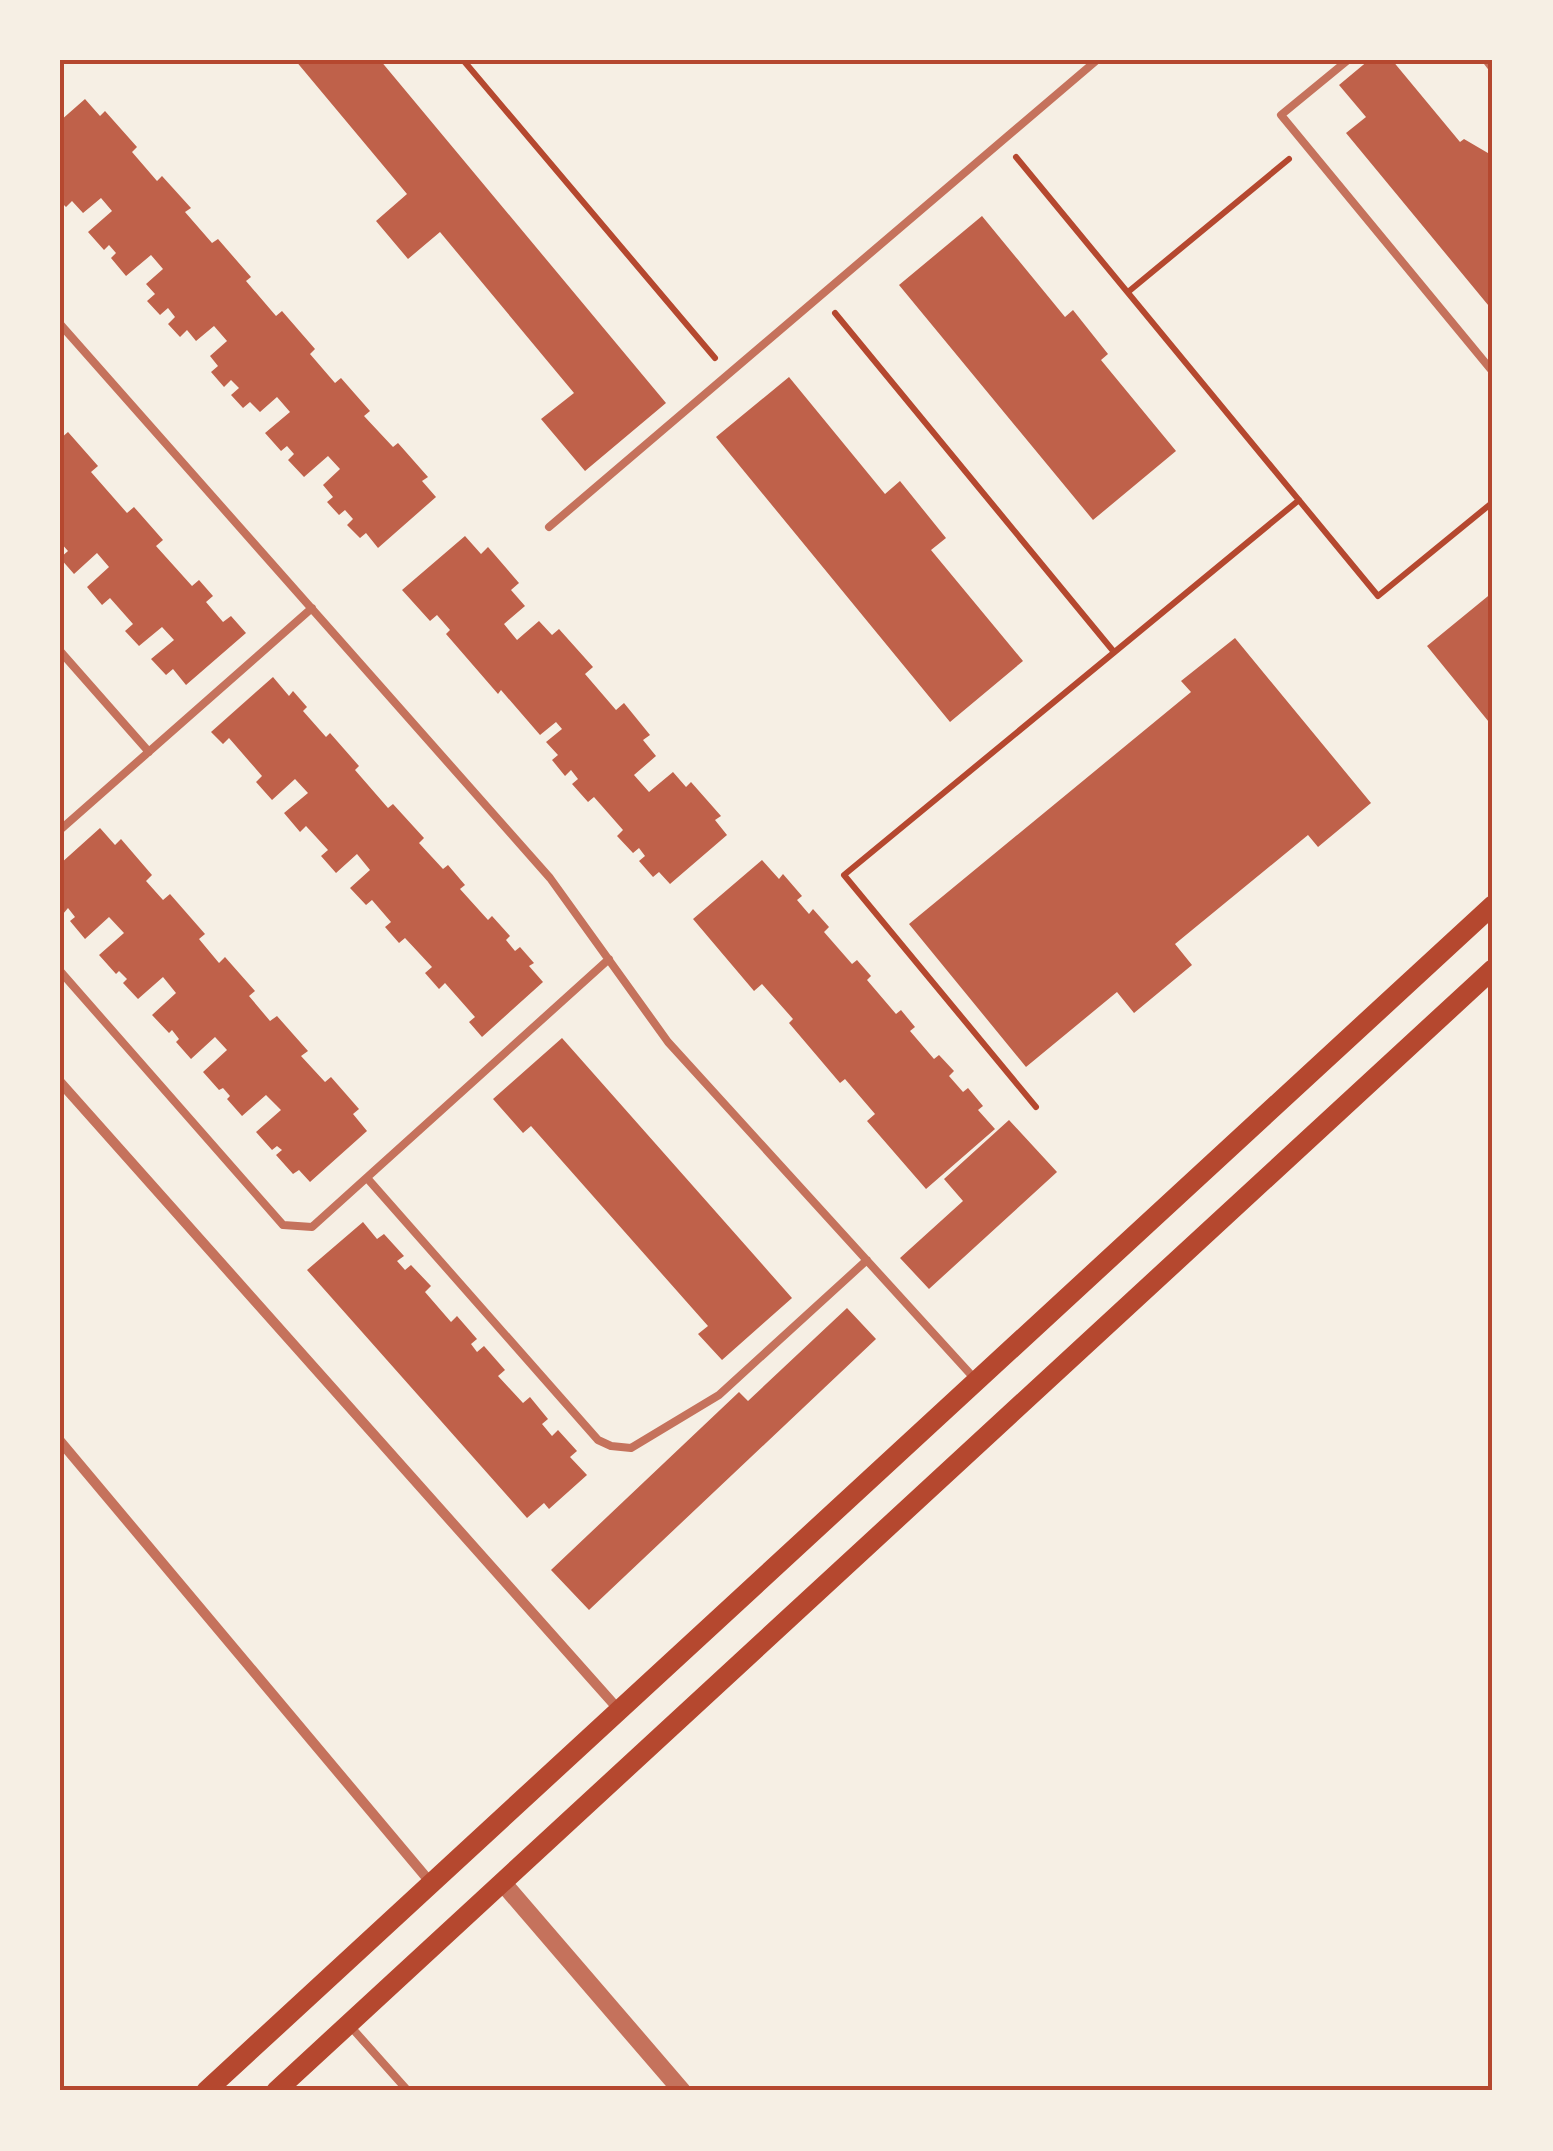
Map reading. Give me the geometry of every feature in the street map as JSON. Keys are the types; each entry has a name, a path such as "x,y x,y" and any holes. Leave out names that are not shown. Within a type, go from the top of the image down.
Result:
{"main road":[{"path":"206,2091 1493,905"},
{"path":"276,2091 1493,970"}],"street":[{"path":"60,1082 620,1711"},
{"path":"60,1441 431,1884"},
{"path":"503,1883 682,2091"}],"lane":[{"path":"549,527 1097,60"},
{"path":"1348,60 1281,115 1493,372"},
{"path":"1486,60 1493,69"},
{"path":"60,324 550,878 668,1042 977,1382"},
{"path":"60,830 312,608"},
{"path":"60,651 149,752"},
{"path":"60,971 283,1226 312,1226 609,960"},
{"path":"367,1178 598,1440 610,1446 631,1448 720,1395 867,1260"},
{"path":"349,2024 408,2091"}],"path":[{"path":"463,60 729,374"},
{"path":"1002,140 1378,596 1493,502"},
{"path":"1128,292 1306,145"},
{"path":"820,296 1114,652"},
{"path":"1036,1107 844,875 1299,500"}],"building":[{"path":"295,60 380,60 666,403 585,471 541,419 574,393 440,232 408,259 376,221 407,194"},
{"path":"1369,60 1392,60 1460,142 1464,139 1493,156 1493,311 1346,133 1366,117 1339,85"},
{"path":"85,99 100,116 105,111 137,147 132,152 157,181 162,176 191,208 185,212 212,243 218,239 251,277 246,281 276,316 282,311 315,349 310,354 335,383 341,378 370,411 364,416 393,447 398,443 428,477 422,481 436,497 378,548 366,533 360,538 347,525 353,519 345,510 339,515 327,502 333,497 323,485 340,469 328,456 304,477 288,460 294,454 287,446 281,451 265,433 290,412 277,397 260,412 250,402 243,408 231,395 239,388 231,380 224,387 211,372 218,366 210,356 227,341 214,326 196,341 187,330 180,337 168,324 175,317 168,308 160,315 147,301 155,294 146,284 163,269 151,255 126,276 111,258 116,253 109,245 104,250 88,232 112,211 101,198 83,213 72,201 66,207 60,201 60,121"},
{"path":"982,216 1065,317 1073,310 1108,354 1101,360 1176,451 1093,520 899,285"},
{"path":"789,377 885,494 900,481 946,538 931,550 1023,661 950,722 716,437"},
{"path":"68,432 98,466 91,472 127,513 134,507 163,540 156,546 192,586 199,580 213,596 206,602 223,622 231,616 246,633 186,685 173,669 166,675 151,659 174,640 162,627 139,646 125,631 133,624 110,598 102,605 87,587 109,567 97,553 74,574 60,558 68,551 60,542 60,439"},
{"path":"465,536 481,554 488,547 519,583 511,590 525,606 504,624 517,640 539,621 552,635 559,629 593,667 585,674 616,710 624,703 650,735 643,740 656,756 634,775 649,792 673,772 686,787 691,782 721,816 715,820 727,835 670,884 659,872 653,877 639,861 645,856 639,848 633,853 617,836 623,830 594,797 588,802 572,784 578,779 571,770 565,776 552,760 558,755 546,742 562,729 556,722 540,735 446,634 450,630 437,615 430,621 402,590"},
{"path":"1493,592 1493,727 1427,646"},
{"path":"1235,638 1371,803 1318,847 1308,835 1175,944 1192,965 1134,1013 1117,992 1026,1067 909,924 1191,692 1181,681"},
{"path":"273,677 289,696 293,691 307,707 303,711 326,737 330,733 359,766 355,770 388,808 393,804 424,838 419,843 443,869 448,865 465,885 460,889 488,920 492,916 510,936 506,940 515,951 520,947 534,963 529,966 543,982 482,1037 469,1022 475,1017 445,983 439,989 425,973 432,967 405,938 399,943 385,927 391,922 372,900 366,905 350,888 370,870 357,854 336,873 321,856 328,850 306,826 300,832 284,813 308,793 295,779 272,800 256,782 262,776 229,738 223,744 211,732"},
{"path":"100,828 115,845 121,839 152,875 146,881 163,900 170,894 205,934 199,939 219,963 225,957 255,991 249,996 270,1021 277,1016 308,1051 301,1056 325,1082 331,1077 359,1109 353,1114 367,1131 310,1182 299,1170 293,1174 276,1155 282,1150 277,1146 272,1150 256,1132 281,1110 266,1095 242,1116 223,1088 219,1090 203,1072 227,1050 215,1037 191,1059 176,1042 179,1039 172,1030 169,1033 152,1015 176,993 163,977 138,999 123,983 127,979 119,971 116,974 99,955 124,933 109,917 85,939 70,921 75,917 68,908 63,914 60,911 60,864"},
{"path":"762,860 779,879 783,874 802,896 797,900 809,914 813,909 829,927 824,932 852,964 857,960 871,976 867,980 896,1014 901,1010 915,1027 910,1031 934,1059 939,1055 954,1071 949,1076 963,1092 968,1088 983,1106 978,1110 995,1129 926,1189 867,1121 875,1114 845,1079 840,1083 762,984 754,991 693,919"},
{"path":"562,1038 792,1298 722,1360 698,1334 708,1326 531,1126 523,1133 493,1099"},
{"path":"1009,1120 1057,1172 929,1289 900,1258 963,1201 944,1179"},
{"path":"363,1222 377,1239 384,1234 404,1256 397,1261 405,1270 411,1265 431,1286 425,1292 451,1322 457,1316 477,1339 471,1344 477,1352 484,1346 505,1370 498,1376 523,1403 530,1397 548,1419 542,1424 552,1436 558,1430 577,1451 570,1457 587,1475 549,1509 544,1503 527,1518 307,1270"},
{"path":"847,1308 876,1339 589,1610 551,1570 739,1392 748,1401"}]}
